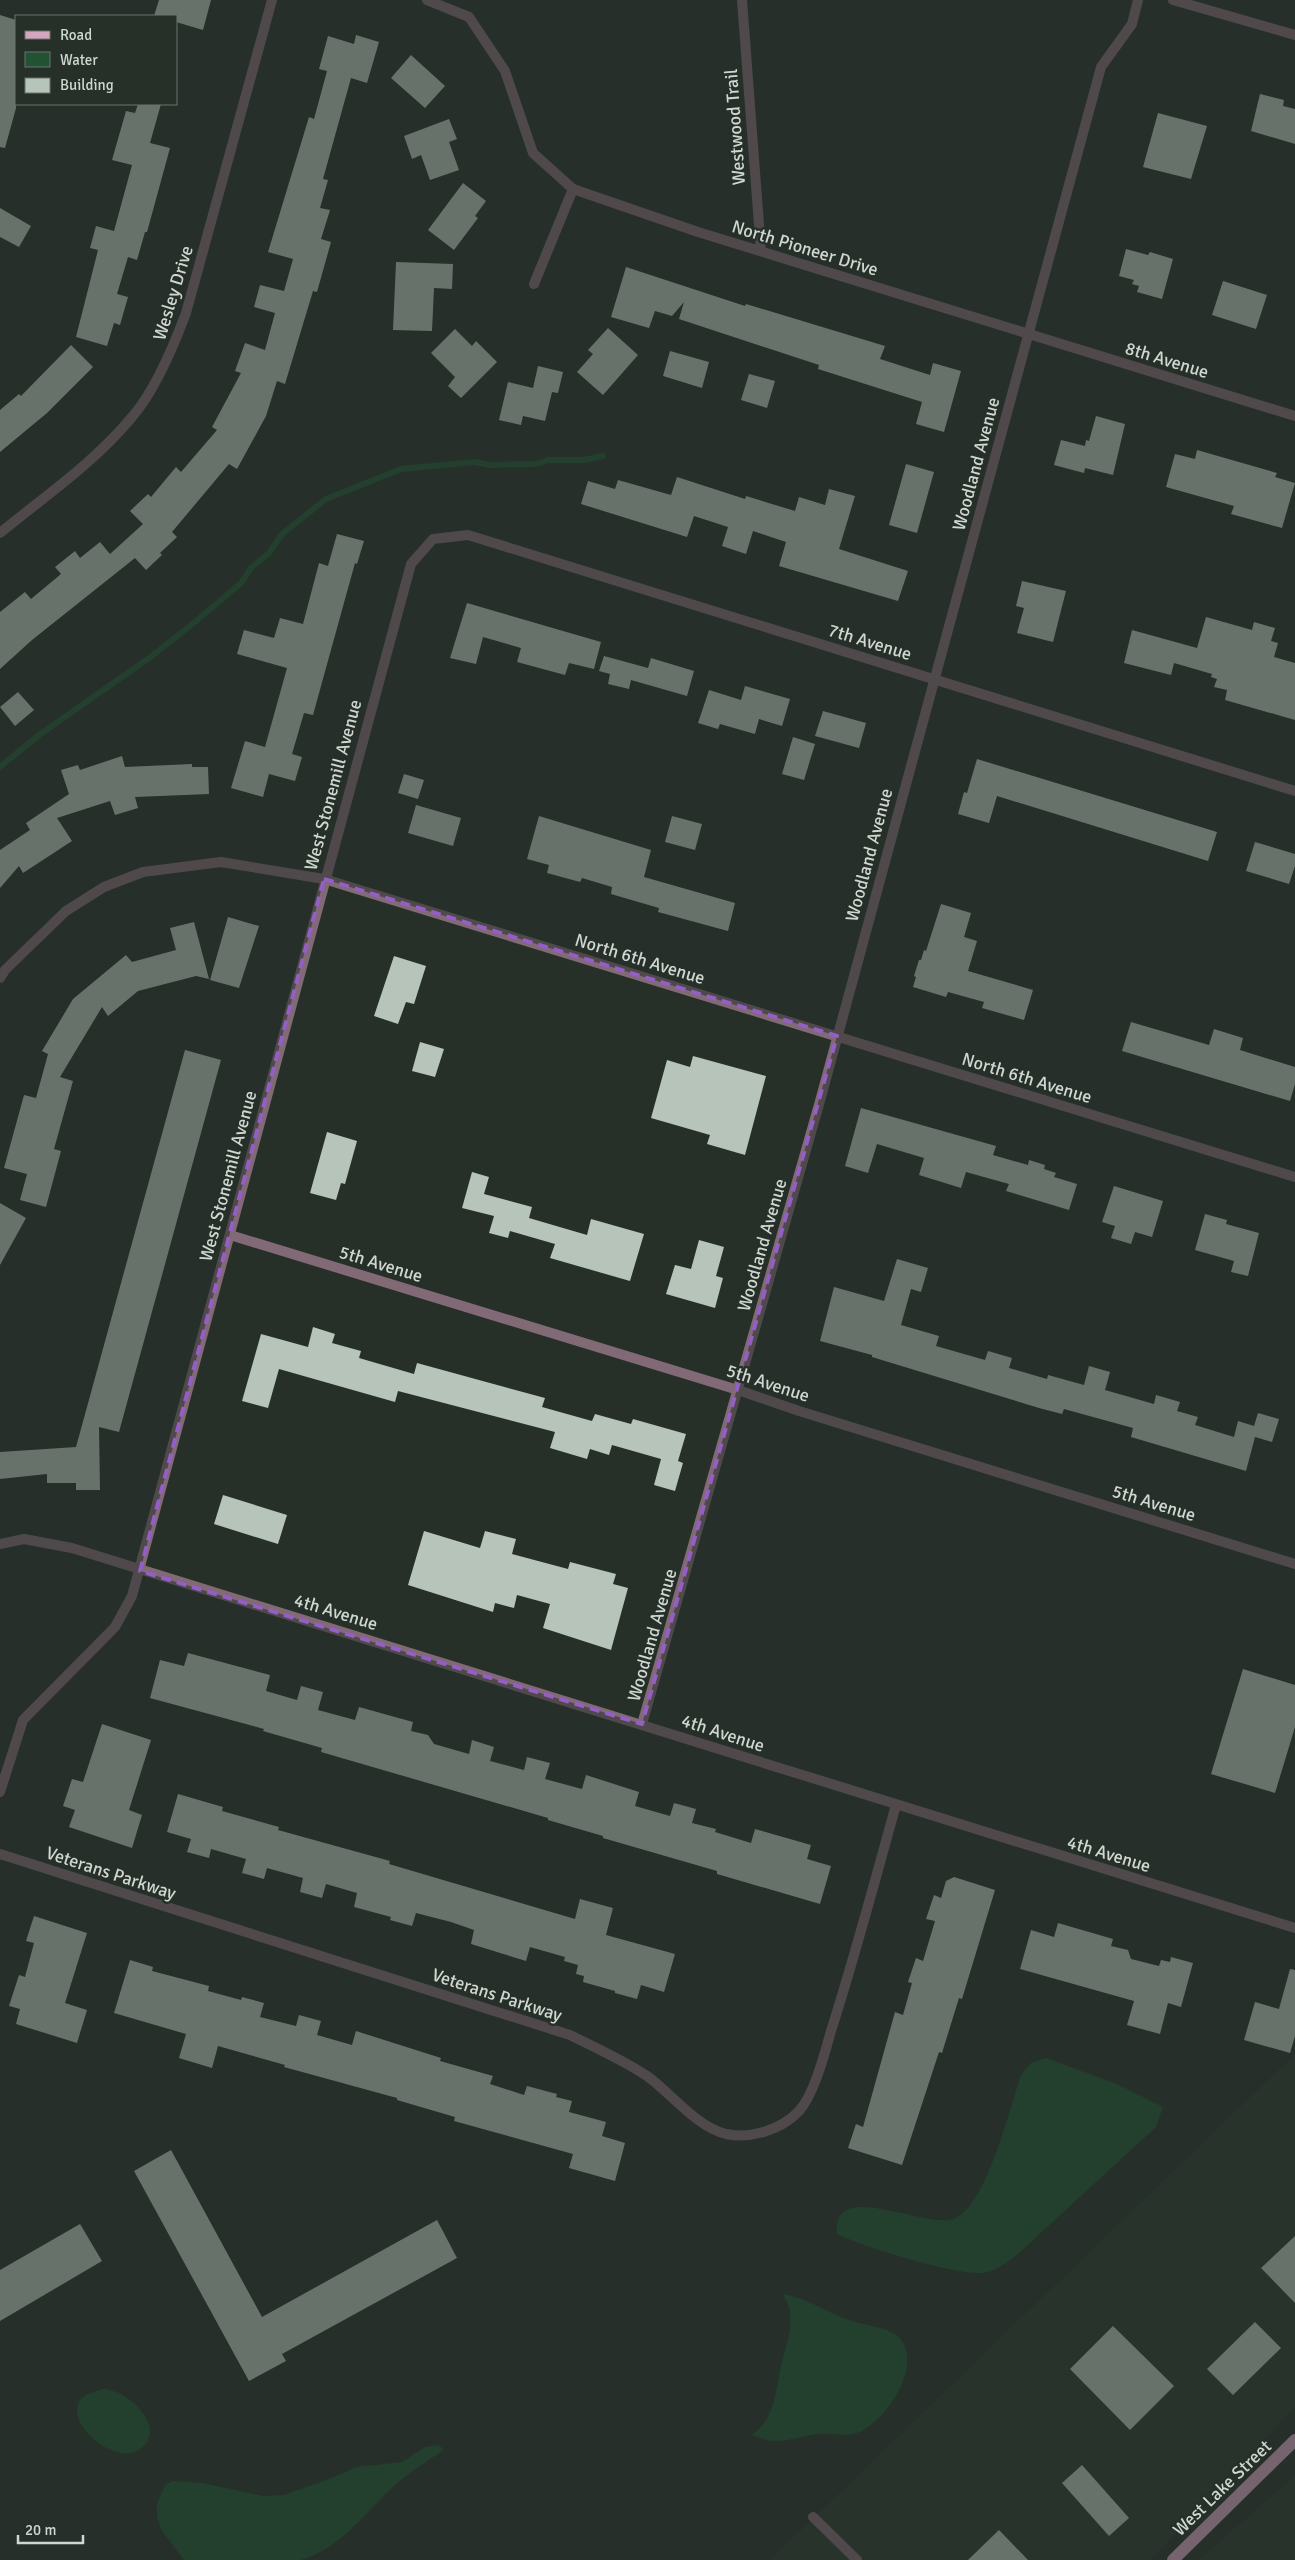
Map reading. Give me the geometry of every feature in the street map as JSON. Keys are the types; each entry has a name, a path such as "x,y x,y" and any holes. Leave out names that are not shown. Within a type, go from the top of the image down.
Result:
{"main road":[{"name":"West Lake Street","path":"1173,2560 1295,2440"}],"street":[{"name":"Wesley Drive","path":"0,533 98,453 134,416 171,353 186,313 272,0"},
{"name":"North Pioneer Drive","path":"427,0 469,17 505,71 533,153 573,189 761,251 1029,334"},
{"name":"Westwood Trail","path":"742,0 761,251"},
{"name":"Woodland Avenue","path":"642,1724 837,1036 1101,67 1132,24 1138,0"},
{"path":"1173,0 1295,35"},
{"path":"534,284 573,189"},
{"name":"8th Avenue","path":"1029,334 1295,416"},
{"name":"7th Avenue","path":"433,539 468,535 1295,791"},
{"name":"West Stonemill Avenue","path":"0,1792 24,1720 115,1627 129,1603 140,1571 185,1392 230,1235 324,879 411,564 433,539"},
{"name":"North 6th Avenue","path":"0,978 5,970 66,911 104,887 144,872 221,862 324,879 1295,1177"},
{"name":"5th Avenue","path":"230,1235 738,1390 818,1417 1295,1564"},
{"name":"4th Avenue","path":"0,1544 24,1539 72,1548 140,1571 334,1628 1295,1928"},
{"name":"Veterans Parkway","path":"0,1854 570,2035 629,2065 648,2077 688,2112 724,2133 749,2136 778,2126 800,2111 816,2080 856,1953 896,1804"},
{"path":"813,2517 857,2560"}],"highlighted area":[{"path":"324,879 837,1036 642,1724 140,1571"}],"shaded area":[{"path":"1295,2054 1295,2407 1150,2560 770,2560"},
{"path":"1295,2476 1295,2560 1198,2560"}],"water":[{"path":"1046,2058 1117,2084 1163,2107 1156,2127 1019,2253 992,2271 982,2273 969,2272 952,2270 909,2259 837,2234 839,2217 849,2209 865,2207 884,2209 943,2220 956,2218 967,2209 978,2194 996,2153 1021,2075 1031,2063"},
{"path":"783,2294 808,2302 846,2319 891,2332 905,2346 907,2360 905,2375 899,2390 890,2405 868,2427 852,2434 819,2434 780,2441 752,2435 767,2418 775,2398 790,2323 790,2312"},
{"path":"103,2389 124,2396 143,2413 150,2433 147,2443 137,2451 127,2453 103,2446 92,2438 84,2428 78,2417 77,2407 84,2396"},
{"path":"439,2445 443,2449 442,2451 399,2482 339,2540 314,2555 300,2560 184,2560 162,2531 157,2517 157,2503 165,2485 173,2481 203,2483 263,2496 284,2495 356,2467 402,2462 425,2447"}],"building":[{"path":"159,0 211,0 203,30 178,23 178,15 154,15"},
{"path":"0,15 15,20 16,108 5,148 0,147"},
{"path":"356,35 379,42 367,83 351,78 323,179 328,180 320,208 330,210 321,239 331,242 317,292 313,291 285,384 277,381 266,416 237,469 229,464 172,532 177,537 160,553 162,555 146,570 135,558 32,640 0,669 0,612 25,592 31,599 61,574 55,567 75,551 80,558 100,542 110,554 143,524 130,511 148,494 151,497 176,467 181,472 217,430 212,427 241,373 235,371 245,343 265,350 275,313 254,307 260,285 284,291 293,259 268,252 309,117 314,119 327,71 319,69 328,36 354,44"},
{"path":"411,55 445,86 425,108 391,78"},
{"path":"1260,94 1284,100 1283,106 1295,109 1295,144 1251,131"},
{"path":"138,105 161,105 150,143 170,148 147,232 145,232 137,260 128,257 117,294 128,297 120,325 114,323 107,346 76,337 98,250 90,248 96,226 114,231 132,165 112,160 126,111 135,113"},
{"path":"1158,113 1207,126 1191,179 1143,167"},
{"path":"449,119 457,139 449,142 459,170 430,180 421,155 412,159 404,136"},
{"path":"463,183 486,201 475,216 478,218 454,250 428,230"},
{"path":"0,208 31,226 19,247 0,237"},
{"path":"1126,249 1148,255 1150,252 1173,259 1162,299 1137,292 1139,286 1132,284 1134,280 1119,276"},
{"path":"396,262 453,264 452,289 434,288 432,331 393,330"},
{"path":"626,267 745,306 746,304 885,346 880,359 930,375 933,363 961,371 944,432 916,424 922,402 818,369 819,365 679,319 684,302 672,316 655,311 649,328 611,317"},
{"path":"1223,281 1267,295 1256,329 1212,315"},
{"path":"608,328 638,355 603,395 577,372 593,354 588,350"},
{"path":"455,329 472,346 476,341 497,362 461,398 448,386 455,377 431,353"},
{"path":"71,345 93,367 47,413 0,452 0,410 19,394 21,396"},
{"path":"670,351 709,362 702,388 663,376"},
{"path":"538,366 563,372 558,393 552,392 545,421 523,416 521,425 499,420 508,382 533,388"},
{"path":"749,374 775,381 767,408 741,400"},
{"path":"1096,416 1125,424 1113,475 1085,468 1084,473 1054,465 1061,440 1085,446 1086,440 1089,441"},
{"path":"1197,450 1277,473 1275,477 1295,483 1282,528 1231,514 1234,506 1166,487 1175,454 1195,459"},
{"path":"906,464 934,472 917,533 889,525"},
{"path":"677,477 745,499 746,496 795,511 799,497 825,505 829,489 855,496 839,549 908,571 898,601 779,566 786,542 753,531 746,554 722,546 728,527 694,516 687,537 581,504 588,481 615,489 618,480 671,495"},
{"path":"337,534 364,541 357,564 355,563 313,715 304,713 292,754 302,757 295,781 269,774 263,797 231,788 245,741 265,747 287,668 237,654 244,630 274,638 280,618 303,624 319,563 328,566"},
{"path":"1022,581 1066,591 1053,642 1017,633 1024,608 1016,606"},
{"path":"467,603 601,642 594,669 569,663 565,675 517,662 521,648 483,637 476,664 450,658"},
{"path":"1206,617 1252,630 1254,622 1275,628 1271,641 1278,643 1274,657 1295,663 1295,720 1225,700 1227,690 1214,687 1217,679 1211,677 1212,674 1174,663 1171,675 1124,663 1132,630 1197,648"},
{"path":"604,656 648,668 651,658 694,671 687,696 631,680 629,689 608,684 610,674 599,671"},
{"path":"745,686 790,699 782,726 759,719 755,734 720,724 718,729 698,723 709,690 741,700"},
{"path":"18,692 34,710 15,726 0,707"},
{"path":"823,711 866,723 859,748 815,736"},
{"path":"793,737 815,744 804,780 782,774"},
{"path":"122,756 125,767 192,764 192,767 208,767 209,794 135,797 138,808 115,815 110,801 57,818 72,841 23,873 19,866 0,888 0,850 30,830 26,823 69,794 61,770 78,765 80,770"},
{"path":"977,759 1217,832 1208,861 997,796 989,823 958,814 964,792 967,793"},
{"path":"404,774 424,780 418,799 398,793"},
{"path":"416,805 461,818 453,846 408,833"},
{"path":"539,816 651,850 644,877 735,903 728,931 658,912 659,908 611,894 612,887 582,878 580,882 547,873 549,865 527,859"},
{"path":"672,816 702,824 695,850 665,842"},
{"path":"1255,842 1295,854 1295,866 1289,884 1246,871"},
{"path":"941,904 971,913 964,937 977,941 968,971 1033,990 1024,1020 982,1008 984,1002 948,992 946,997 913,987 919,960 921,960 924,950 926,951"},
{"path":"228,917 259,926 239,988 210,980"},
{"path":"194,922 209,979 196,976 138,991 108,1016 102,1007 60,1077 73,1081 54,1149 61,1151 46,1207 20,1200 27,1174 4,1168 24,1095 36,1098 48,1054 42,1051 73,999 126,955 132,962 176,950 170,928"},
{"path":"394,956 426,966 414,1004 406,1002 398,1024 374,1016"},
{"path":"1131,1022 1209,1045 1214,1029 1243,1038 1240,1050 1295,1067 1295,1084 1290,1101 1122,1051"},
{"path":"420,1042 444,1049 435,1077 412,1071"},
{"path":"185,1050 221,1060 119,1432 99,1427 100,1490 76,1490 76,1483 47,1483 47,1474 0,1479 0,1452 76,1447"},
{"path":"693,1056 766,1076 745,1155 707,1144 710,1135 651,1118 667,1060 690,1067"},
{"path":"861,1108 996,1146 993,1155 1028,1165 1029,1160 1045,1165 1044,1169 1056,1173 1054,1177 1077,1184 1069,1210 1006,1191 1009,1184 966,1172 961,1188 919,1175 924,1158 877,1144 868,1173 845,1166"},
{"path":"327,1132 357,1141 345,1184 341,1183 336,1200 310,1193"},
{"path":"472,1172 489,1177 484,1194 532,1207 529,1218 587,1235 591,1219 644,1234 630,1281 550,1258 555,1244 510,1231 508,1238 489,1233 494,1216 462,1208"},
{"path":"1114,1186 1163,1201 1152,1237 1135,1232 1131,1244 1111,1238 1115,1226 1102,1222"},
{"path":"0,1203 26,1218 0,1265"},
{"path":"1205,1214 1227,1220 1226,1224 1259,1233 1248,1276 1231,1272 1234,1261 1195,1250"},
{"path":"699,1240 724,1247 716,1276 723,1278 715,1308 666,1294 675,1265 691,1269"},
{"path":"897,1259 928,1268 921,1292 911,1289 901,1325 939,1336 936,1346 985,1360 988,1351 1012,1358 1009,1368 1047,1379 1048,1375 1084,1385 1089,1366 1110,1372 1105,1390 1154,1404 1156,1395 1180,1402 1177,1411 1198,1417 1195,1425 1234,1437 1238,1421 1254,1426 1258,1413 1279,1419 1272,1442 1255,1437 1246,1471 1131,1437 1133,1428 1064,1409 1062,1414 1039,1408 872,1357 872,1355 820,1341 834,1287 884,1301"},
{"path":"313,1327 335,1334 332,1343 361,1351 359,1358 414,1374 417,1363 545,1398 542,1407 592,1421 595,1414 631,1424 633,1419 686,1434 678,1461 683,1463 675,1491 654,1485 661,1459 612,1445 609,1455 590,1449 587,1459 550,1448 555,1432 398,1391 395,1402 279,1369 268,1408 242,1401 261,1334 308,1347"},
{"path":"223,1495 287,1515 278,1544 214,1524"},
{"path":"424,1531 480,1548 485,1531 516,1539 512,1554 568,1569 570,1562 616,1574 613,1584 628,1588 611,1650 543,1628 550,1604 517,1595 514,1608 495,1603 493,1612 408,1585"},
{"path":"188,1653 270,1675 266,1691 297,1700 301,1686 323,1692 318,1710 355,1720 359,1707 413,1722 411,1731 428,1735 434,1744 469,1754 472,1740 494,1747 490,1761 524,1770 527,1757 550,1763 545,1779 582,1789 586,1775 639,1792 635,1806 670,1816 674,1803 696,1809 692,1823 716,1829 715,1832 751,1843 755,1829 811,1845 807,1859 831,1866 820,1904 717,1874 717,1871 603,1838 603,1836 548,1820 548,1818 321,1752 322,1748 263,1731 264,1729 150,1698 160,1660 184,1666"},
{"path":"1243,1669 1295,1685 1295,1727 1275,1793 1211,1774"},
{"path":"102,1724 151,1740 129,1810 142,1815 132,1848 69,1827 75,1810 63,1806 72,1779 83,1782"},
{"path":"178,1794 223,1807 222,1811 279,1827 278,1830 390,1861 389,1864 575,1919 580,1899 613,1908 606,1935 675,1954 664,1992 641,1985 637,1999 615,1993 615,1991 583,1982 584,1976 576,1974 578,1965 564,1961 565,1957 530,1947 526,1961 471,1944 474,1930 451,1922 416,1913 412,1926 390,1920 391,1917 354,1907 357,1893 326,1884 322,1898 300,1892 303,1878 267,1868 264,1879 242,1873 246,1859 211,1849 209,1858 187,1852 191,1839 167,1832"},
{"path":"954,1877 995,1890 962,1999 959,1998 942,2053 939,2052 902,2165 848,2148 856,2124 863,2127 895,2012 903,2015 912,1983 908,1982 916,1958 923,1961 935,1921 926,1919 934,1895 941,1898 946,1881"},
{"path":"34,1916 87,1933 65,2003 87,2010 77,2043 16,2024 20,2009 9,2006 19,1975 25,1977 34,1943 26,1941"},
{"path":"1058,1923 1113,1939 1111,1946 1128,1950 1131,1959 1159,1966 1161,1960 1170,1962 1171,1957 1193,1963 1181,2007 1168,2003 1160,2034 1127,2025 1134,2001 1020,1969 1031,1930 1054,1937"},
{"path":"130,1960 153,1967 152,1971 209,1986 208,1991 241,2000 242,1997 264,2003 260,2017 296,2026 299,2015 321,2021 317,2035 352,2045 356,2031 441,2058 440,2061 493,2076 490,2084 524,2095 527,2086 557,2094 556,2097 572,2101 569,2112 606,2122 602,2136 625,2143 615,2181 569,2168 573,2154 454,2121 455,2117 397,2100 397,2098 284,2067 285,2065 218,2046 212,2068 179,2058 186,2034 114,2013"},
{"path":"1290,1969 1295,1970 1295,2036 1290,2053 1244,2040 1255,2002 1279,2009"},
{"path":"171,2150 262,2317 437,2220 457,2258 282,2354 286,2361 249,2381 134,2171"},
{"path":"80,2224 102,2261 0,2321 0,2270"},
{"path":"1295,2236 1295,2303 1261,2268"},
{"path":"1255,2322 1281,2348 1233,2395 1207,2369"},
{"path":"1113,2326 1174,2386 1130,2430 1070,2369"},
{"path":"1082,2465 1129,2518 1109,2536 1062,2483"},
{"path":"999,2530 1028,2560 968,2560"}],"waterway":[{"path":"0,767 39,735 152,656 196,621 241,583 251,568 269,553 282,534 326,499 401,469 475,462 489,465 536,464 548,460 583,460 603,456"}]}
